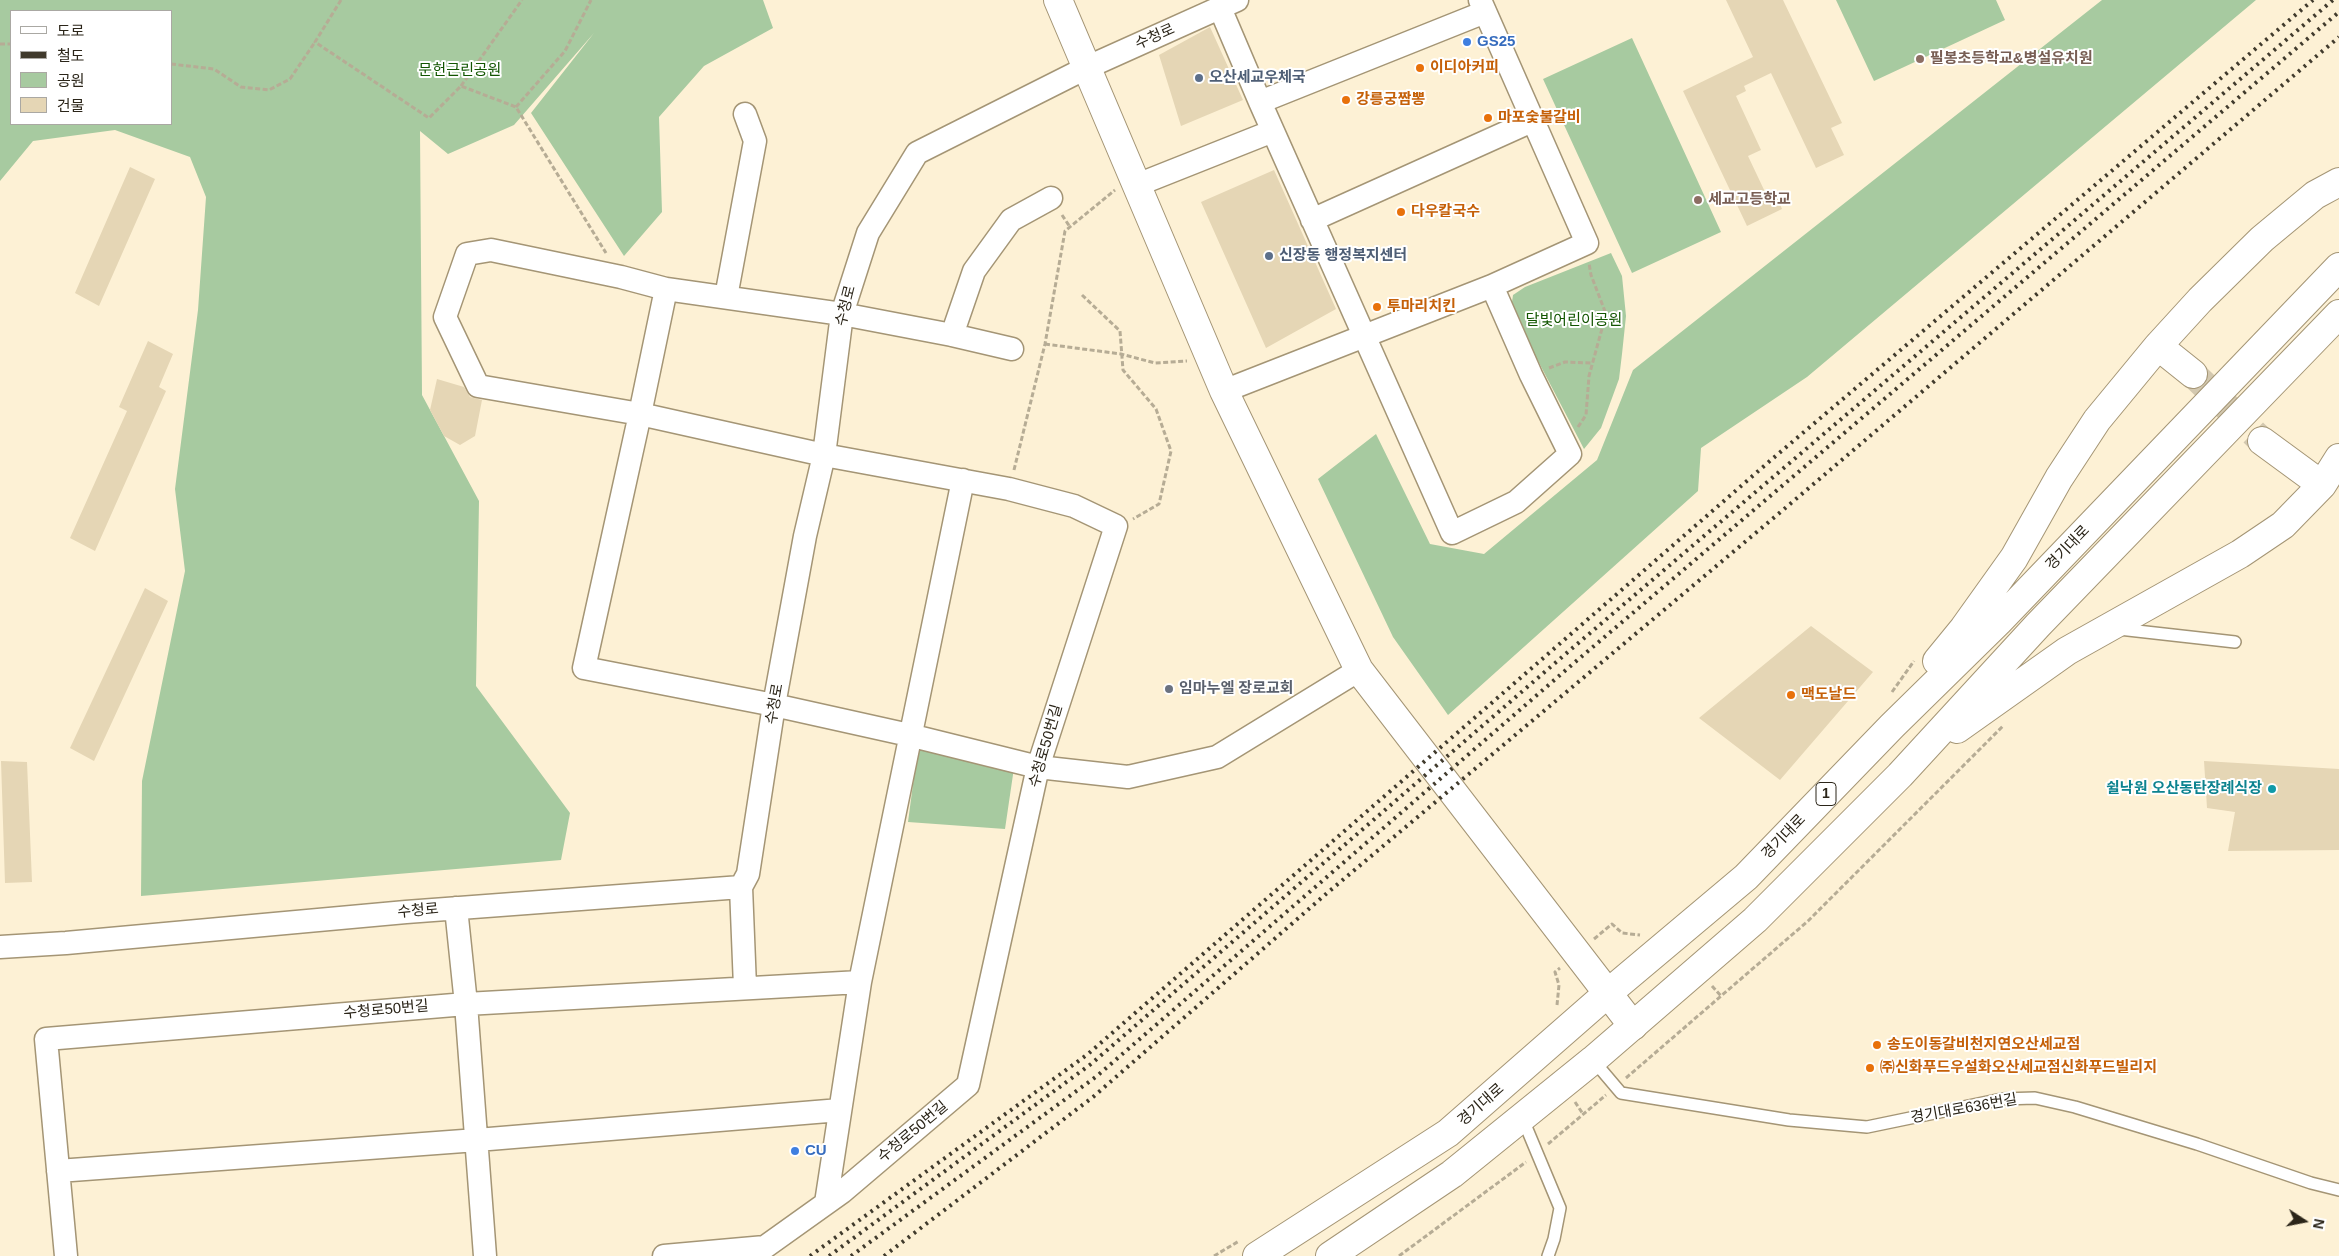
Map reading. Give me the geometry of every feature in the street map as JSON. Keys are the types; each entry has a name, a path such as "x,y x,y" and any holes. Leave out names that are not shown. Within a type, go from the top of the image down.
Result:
{"main road":[{"path":"1058,0 1224,391 1359,670 1633,1026"},
{"path":"1892,726 1918,684 1964,628 2014,558 2059,478 2097,420 2158,346 2200,300 2262,239 2315,195 2339,182"},
{"name":"경기대로","path":"1252,1246 1448,1134 1608,993 1746,877 1892,726 1998,622 2339,267"},
{"path":"1330,1256 1452,1174 1593,1060 1755,920 1919,755 2038,625 2339,314"},
{"path":"2158,346 2193,374"},
{"path":"2262,441 2322,485"},
{"path":"1919,755 2067,651 2240,554 2283,525 2322,485 2339,458"}],"street":[{"name":"수청로","path":"0,947 741,886 748,874 774,705 805,536 824,455 842,314 868,233 917,153 1088,67 1229,4"},
{"path":"1229,4 1260,102 1452,533 1516,502 1570,454 1531,375 1492,286"},
{"path":"1224,391 1492,286 1587,243 1482,6 1260,102"},
{"path":"726,297 755,141 745,114"},
{"path":"1312,220 1534,120"},
{"path":"1135,180 1273,131"},
{"path":"952,335 974,271 1012,220 1051,198"},
{"path":"1012,349 952,335 842,314 666,289 621,277 491,250 467,254 445,317 478,386 640,414 824,455 1009,489 1074,506 1116,526"},
{"path":"666,289 584,668 910,734 1038,767 1128,777 1217,758 1359,670"},
{"path":"826,1203 860,982 963,480"},
{"name":"수청로50번길","path":"664,1256 765,1247 826,1203 968,1085 1038,767 1116,526"},
{"path":"741,886 745,987"},
{"path":"456,908 466,1004 485,1256"},
{"name":"수청로50번길","path":"66,1256 46,1039 466,1004 860,982"},
{"path":"58,1171 477,1140 840,1110"}],"lane":[{"path":"2108,628 2235,642"},
{"name":"경기대로636번길","path":"1593,1060 1621,1093 1789,1120 1867,1127 2002,1099 2035,1098 2075,1107 2339,1190"},
{"path":"1522,1117 1560,1208 1554,1239 1548,1256"}],"path":[{"path":"172,64 214,69 241,88 269,90 290,79 341,0"},
{"path":"315,42 429,118 461,86 522,0"},
{"path":"516,107 565,51 591,0"},
{"path":"461,86 516,107 621,277"},
{"path":"1009,489 1044,344 1065,231 1135,180"},
{"path":"1566,443 1586,415 1589,376 1606,314 1591,275 1587,243"},
{"path":"1082,295 1120,330 1123,370 1156,409 1172,451 1159,504 1133,519 1116,526"},
{"path":"1044,344 1121,354 1155,363 1210,359"},
{"path":"1531,375 1565,362 1592,363"},
{"path":"1888,698 1919,655"},
{"path":"1399,1256 1537,1154 1808,921 2005,724"},
{"path":"1612,924 1622,933 1643,934"},
{"path":"1555,972 1558,985 1556,1009"},
{"path":"1214,1256 1252,1246"}],"green space":[{"name":"문헌근린공원","path":"0,0 763,0 773,28 704,66 659,117 662,212 624,256 531,113 594,33 514,125 448,154 420,131 422,395 479,501 476,686 570,813 561,860 141,896 142,781 185,571 175,489 198,310 206,197 190,157 115,130 33,141 0,181"},
{"path":"1836,0 1996,0 2005,20 1874,81"},
{"path":"2102,0 2256,0 1807,377 1701,448 1698,491 1448,715 1393,637 1318,479 1376,434 1430,544 1484,554 1597,460 1633,370"},
{"path":"1632,38 1721,232 1632,273 1543,79"},
{"name":"달빛어린이공원","path":"1611,253 1622,276 1626,316 1619,379 1601,428 1584,449 1511,309 1513,295 1525,287"},
{"path":"919,739 1015,761 1005,829 908,822"}],"building":[{"path":"1726,0 1783,0 1842,123 1831,128 1844,155 1816,168 1771,73 1744,86 1746,91 1736,96 1761,150 1748,156 1766,194 1774,191 1782,209 1747,226 1683,91 1753,57"},
{"name":"오산세교우체국","path":"1210,27 1243,100 1181,126 1159,55"},
{"path":"130,167 155,179 99,306 75,293"},
{"name":"신장동 행정복지센터","path":"1274,170 1336,309 1266,348 1201,202"},
{"path":"148,341 173,354 159,387 166,391 95,551 70,538 127,411 119,407"},
{"path":"437,379 464,387 470,397 482,400 475,436 460,445 444,436 430,410"},
{"path":"145,588 168,601 94,761 70,748"},
{"name":"맥도날드","path":"1811,626 1873,672 1780,780 1699,718"},
{"path":"1,761 27,762 32,882 5,883"},
{"name":"쉴낙원 오산동탄장례식장","path":"2204,761 2339,769 2339,850 2228,851 2235,812 2207,808"}],"tunnel":[{"path":"2193,374 2262,441"}],"railway":[{"path":"810,1256 1088,1054 1771,460 2313,0"},
{"path":"829,1256 1091,1064 1569,651 2333,0"},
{"path":"851,1256 1097,1076 1574,663 2339,12"},
{"path":"884,1256 1093,1097 1326,894 1783,510 2339,37"}],"place":[{"name":"GS25","path":"1467,42"},
{"name":"필봉초등학교&병설유치원","path":"1920,59"},
{"name":"이디아커피","path":"1420,68"},
{"name":"오산세교우체국","path":"1199,78"},
{"name":"강릉궁짬뽕","path":"1346,100"},
{"name":"마포숯불갈비","path":"1488,118"},
{"name":"세교고등학교","path":"1698,200"},
{"name":"다우칼국수","path":"1401,212"},
{"name":"신장동 행정복지센터","path":"1269,256"},
{"name":"투마리치킨","path":"1377,307"},
{"name":"임마누엘 장로교회","path":"1169,689"},
{"name":"맥도날드","path":"1791,695"},
{"name":"쉴낙원 오산동탄장례식장","path":"2272,789"},
{"name":"송도이동갈비천지연오산세교점","path":"1877,1045"},
{"name":"㈜신화푸드우설화오산세교점신화푸드빌리지","path":"1870,1068"},
{"name":"CU","path":"795,1151"}]}
